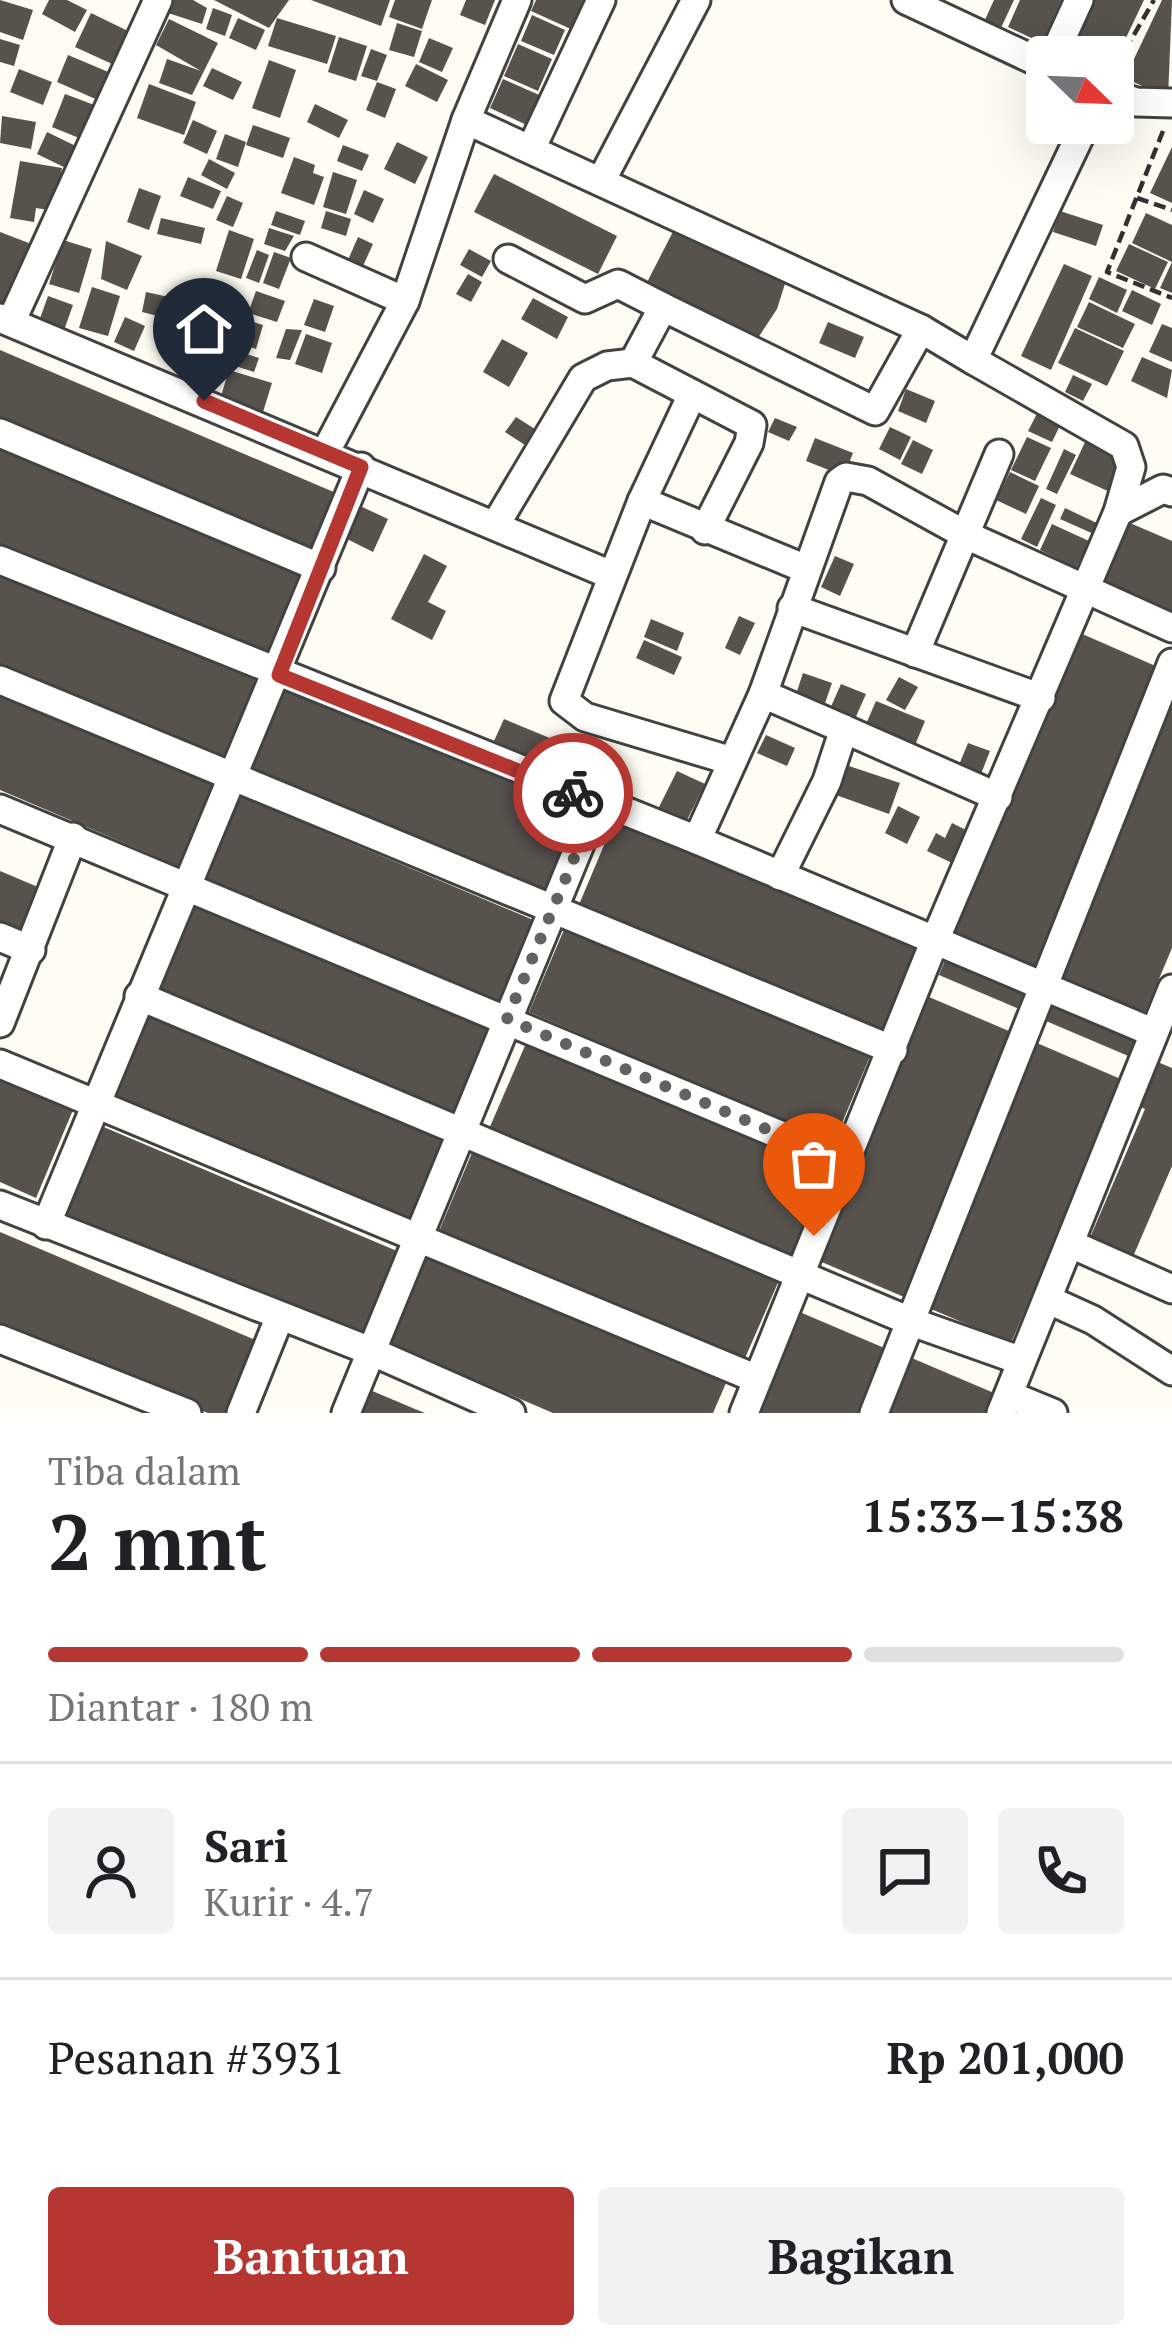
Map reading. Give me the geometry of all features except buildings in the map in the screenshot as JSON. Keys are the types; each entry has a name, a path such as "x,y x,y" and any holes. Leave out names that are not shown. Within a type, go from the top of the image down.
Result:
{"street":[{"path":"158,0 5,320 611,575"},
{"path":"326,452 405,301 466,119 517,0"},
{"path":"532,147 601,0"},
{"path":"601,181 696,0"},
{"path":"906,0 1026,56"},
{"path":"1063,36 1079,0"},
{"path":"1134,101 1172,103"},
{"path":"466,119 920,329 1124,446 1131,467 1118,512 935,940 744,1413"},
{"path":"973,360 1077,144"},
{"path":"306,257 405,301"},
{"path":"508,260 578,297 594,297 617,284 764,353 870,412 879,406 920,329"},
{"path":"632,363 663,307"},
{"path":"496,524 583,378 608,366 632,363 752,424 749,443 705,530"},
{"path":"691,397 611,575 564,701 585,717 732,761"},
{"path":"0,433 321,568"},
{"path":"915,653 999,454"},
{"path":"46,1225 185,884 279,675 361,467"},
{"path":"697,840 763,694 806,568 839,482 846,477 868,481 966,535 1084,584 1172,628"},
{"path":"1118,512 1152,493 1172,492"},
{"path":"642,501 806,568"},
{"path":"0,560 935,940 1040,986 1148,1040 1172,1058"},
{"path":"792,608 1041,698"},
{"path":"874,1413 1172,663"},
{"path":"0,680 893,1050"},
{"path":"763,694 998,797"},
{"path":"780,876 827,781 844,729"},
{"path":"346,1413 597,803"},
{"path":"0,808 844,1162"},
{"path":"0,1023 7,987 32,950 73,837"},
{"path":"0,937 32,950"},
{"path":"1053,1413 1005,1404 1172,989"},
{"path":"139,996 912,1322 1019,1360"},
{"path":"0,1064 418,1242 758,1379"},
{"path":"0,1205 374,1352 511,1413"},
{"path":"1071,1244 1172,1289"},
{"path":"1049,1300 1093,1320 1172,1371"},
{"path":"241,1413 280,1316"},
{"path":"0,1339 187,1413"},
{"path":"112,1413 122,1386"}],"path":[{"path":"1133,36 1154,0"},
{"path":"1172,103 1107,272 1172,298"},
{"path":"1137,198 1172,210"}],"way so far":[{"path":"573,793 597,803 507,1019 844,1162 814,1236"}],"route":[{"path":"204,401 361,467 279,675 573,793"}]}
